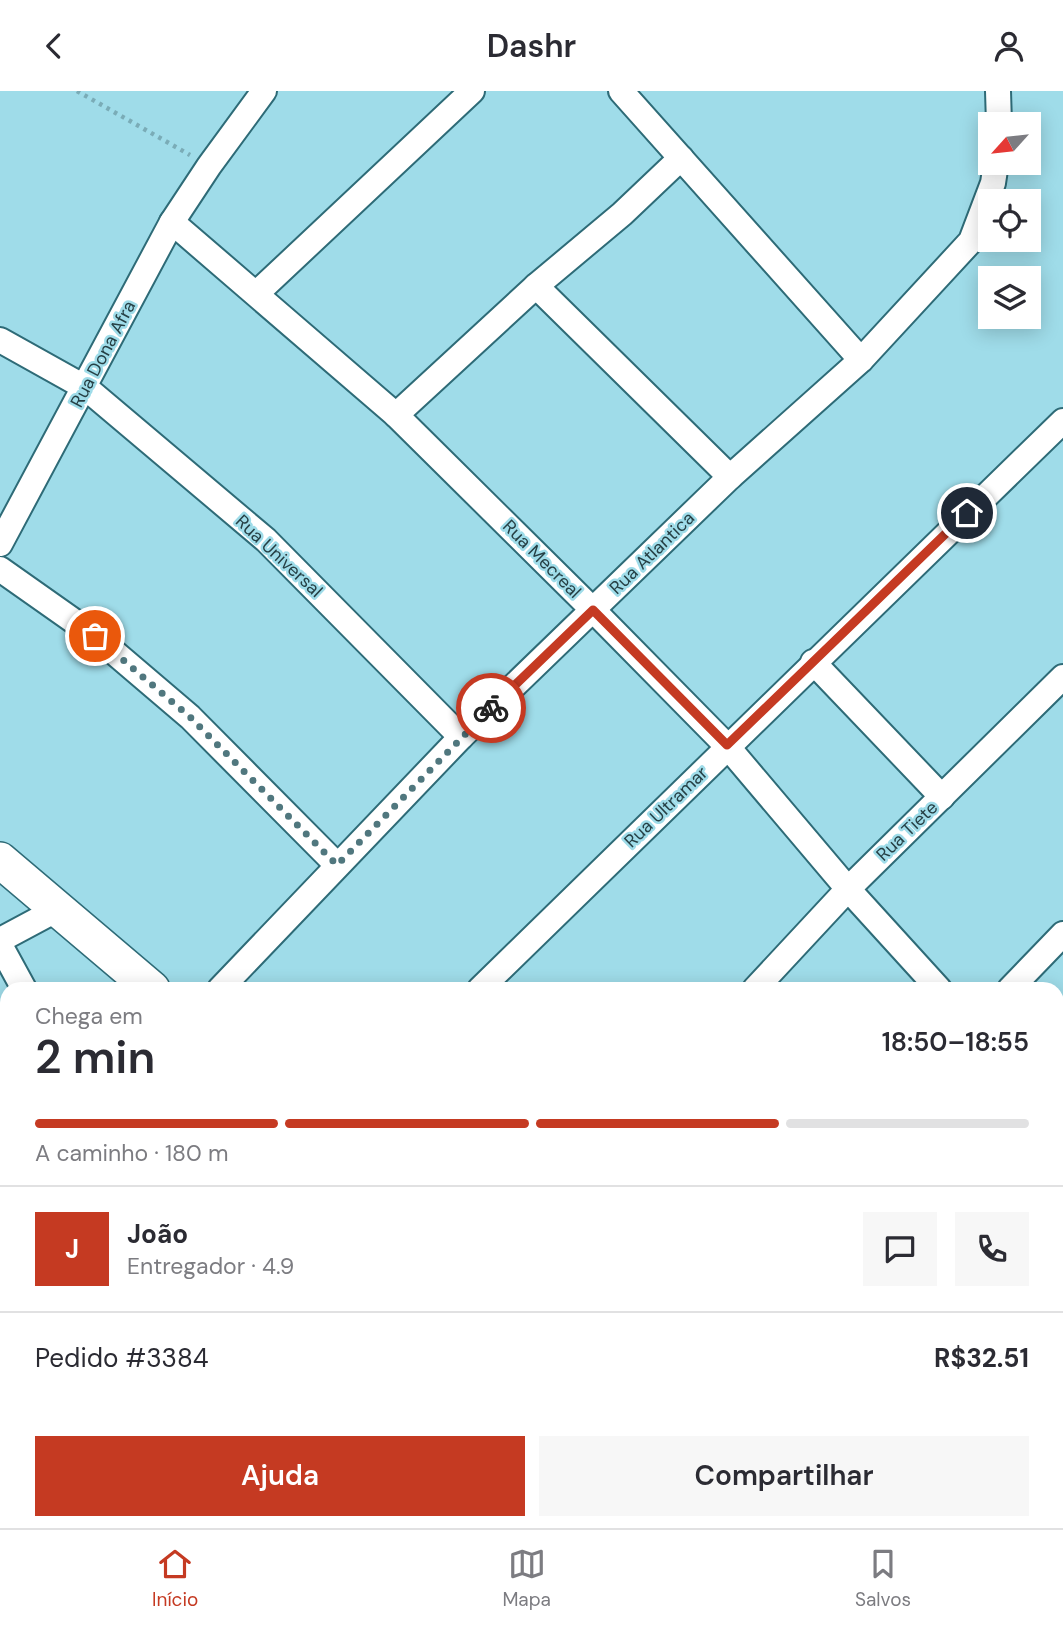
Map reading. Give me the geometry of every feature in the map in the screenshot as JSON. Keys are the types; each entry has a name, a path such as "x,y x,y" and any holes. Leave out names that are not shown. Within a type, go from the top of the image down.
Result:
{"street":[{"name":"Rua Dona Afra","path":"0,544 86,388 172,222 264,91"},
{"path":"257,293 472,91"},
{"path":"621,91 860,360"},
{"path":"998,91 999,112"},
{"path":"396,415 536,286 622,215 681,158"},
{"name":"Rua Atlantica","path":"227,982 460,737 730,477 860,360 971,241 994,175"},
{"name":"Rua Mecreal","path":"172,222 396,415 593,610 727,745 848,889 933,982"},
{"path":"536,286 730,477"},
{"name":"Rua Universal","path":"0,340 86,388 266,540 460,737"},
{"name":"Rua Ultramar","path":"487,982 727,745 1063,421"},
{"path":"0,569 95,636 190,717 337,865"},
{"path":"813,662 942,797"},
{"name":"Rua Tiete","path":"762,982 848,889 1063,677"},
{"path":"0,860 144,982"},
{"path":"0,940 58,909"},
{"path":"1017,982 1063,935"},
{"path":"0,945 20,982"}],"path":[{"path":"77,91 209,166"}],"way so far":[{"path":"95,636 190,717 337,865 491,708"}],"route":[{"path":"491,708 593,610 727,745 967,513"}]}
